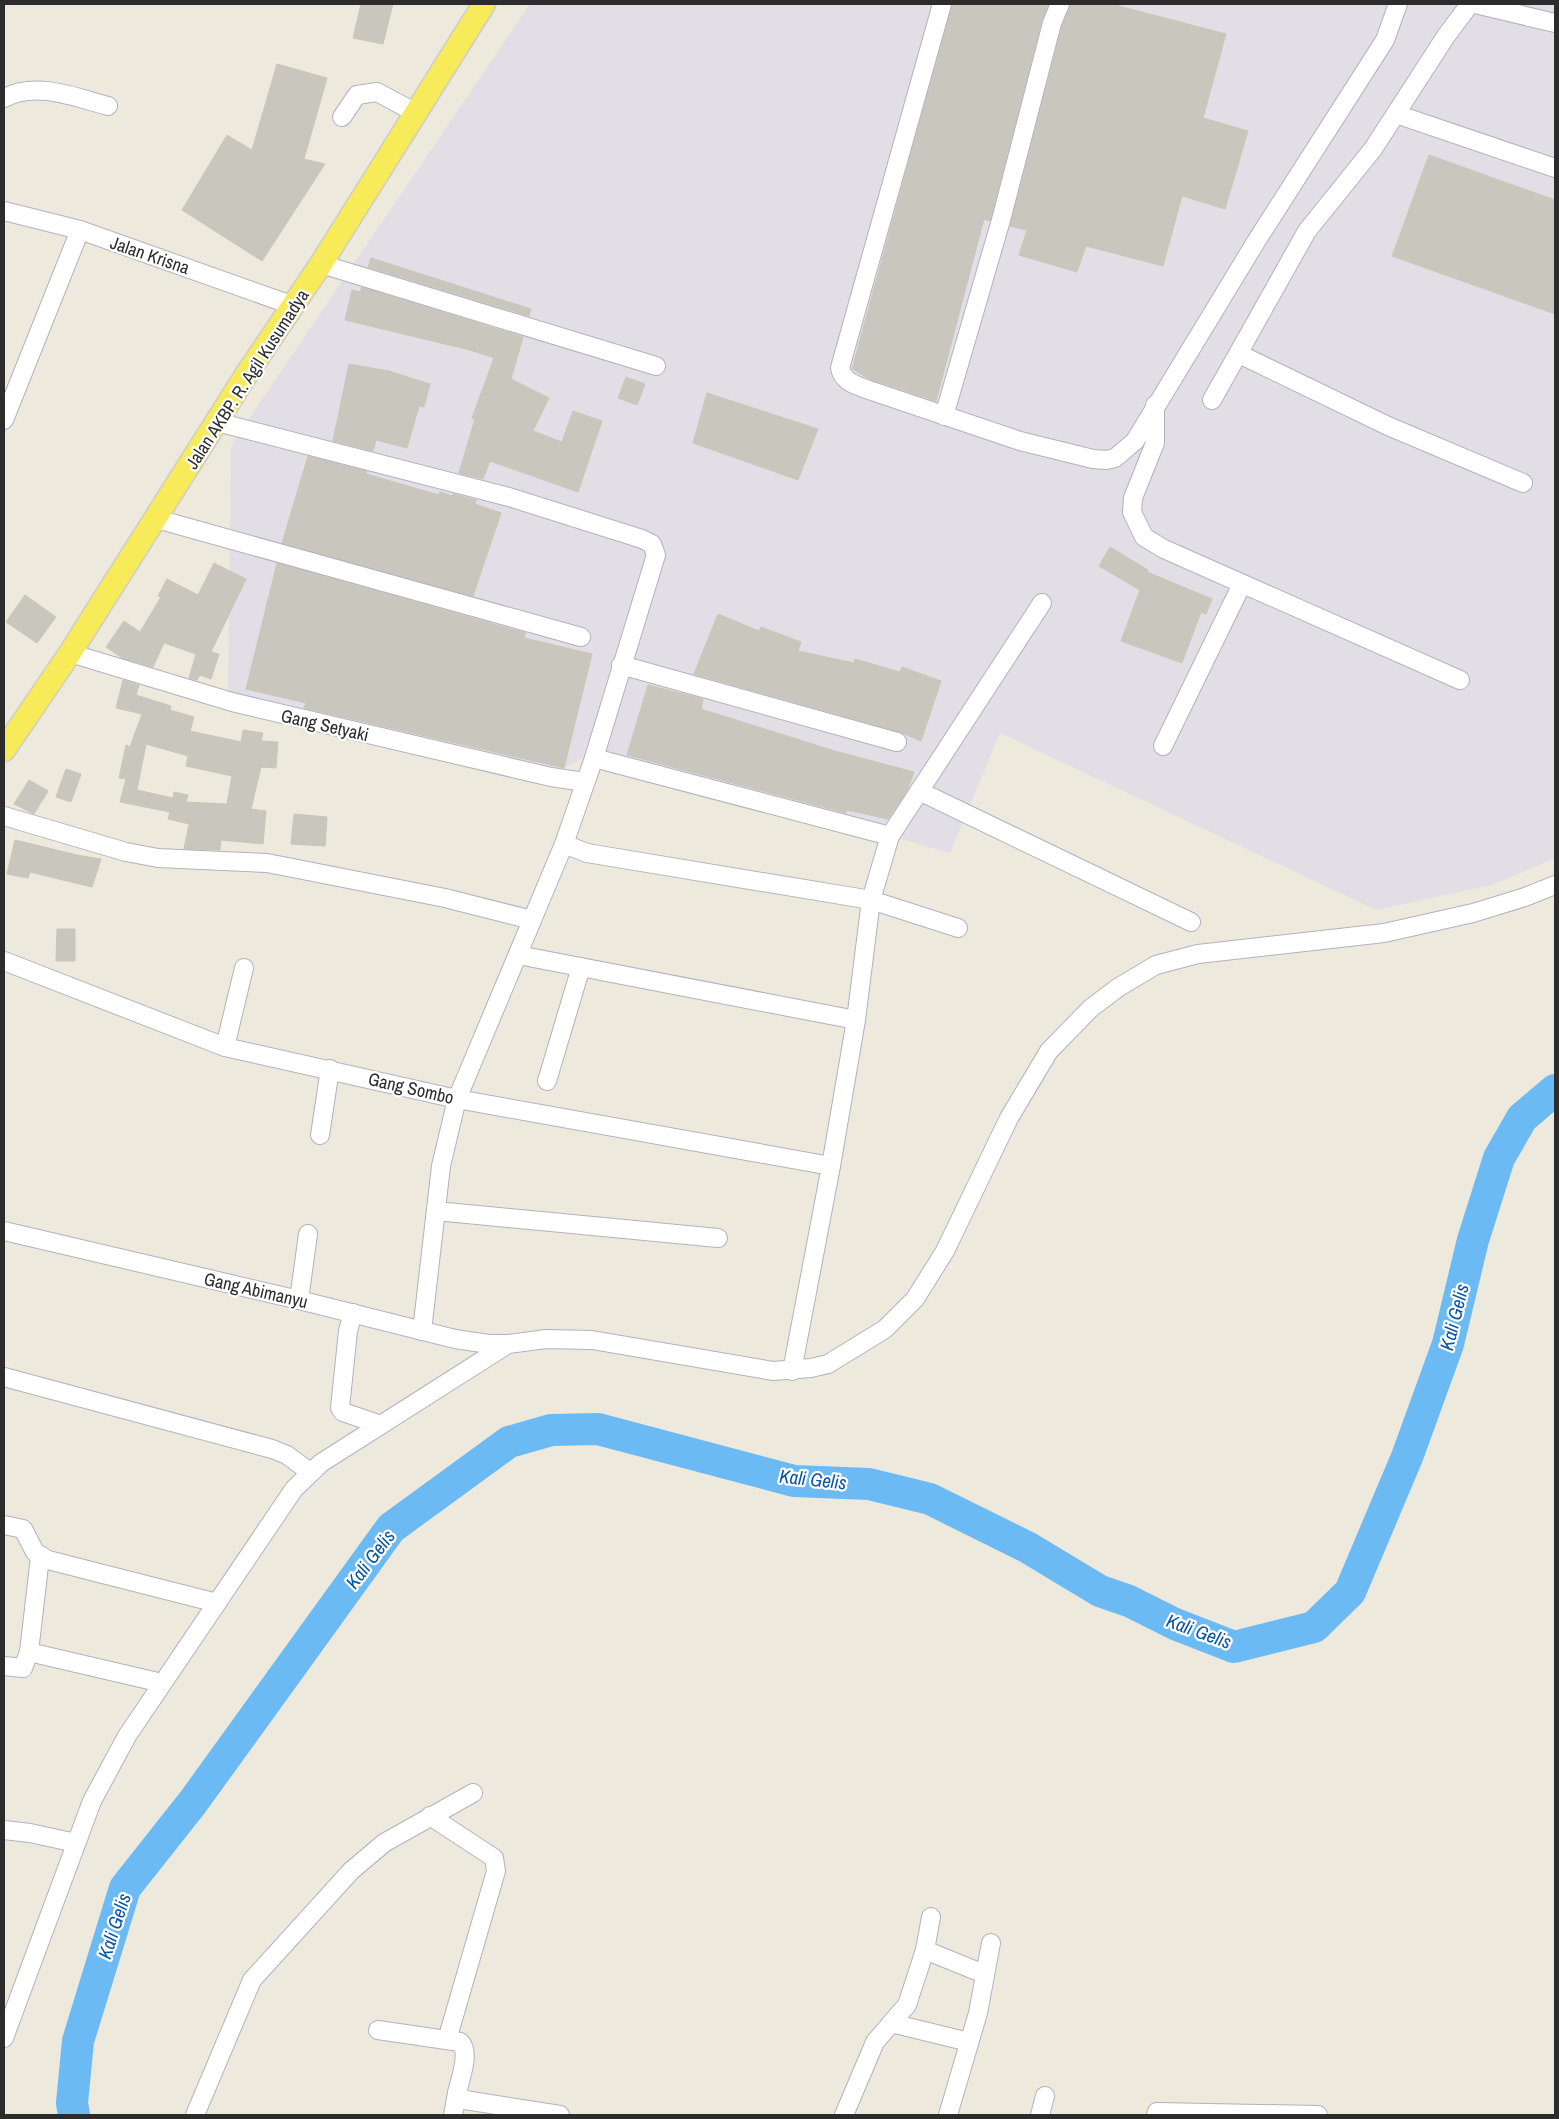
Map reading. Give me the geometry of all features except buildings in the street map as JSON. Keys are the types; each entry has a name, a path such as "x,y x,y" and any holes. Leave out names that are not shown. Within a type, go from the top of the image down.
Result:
{"main road":[{"name":"Jalan AKBP. R. Agil Kusumadya","path":"4,750 157,519 217,422 321,264 484,4"}],"street":[{"path":"942,4 840,368 842,375 847,381 1020,441 1106,460 1124,453 1135,441 1385,40 1398,4"},
{"path":"944,416 1001,220 1052,23 1060,4"},
{"path":"1212,400 1308,231 1373,149 1446,36 1470,4"},
{"path":"1475,4 1555,23"},
{"path":"4,98 16,92 33,89 108,106"},
{"path":"342,117 357,95 377,92 416,113"},
{"path":"1396,114 1555,168"},
{"name":"Jalan Krisna","path":"4,211 80,230 294,306"},
{"path":"4,420 80,230"},
{"path":"321,264 656,366"},
{"path":"1239,354 1388,426 1523,483"},
{"path":"1156,405 1155,443 1133,498 1132,512 1135,522 1144,537 1164,549 1460,680"},
{"path":"217,422 509,497 642,539 652,544 656,555 594,758 584,782 564,844 457,1099 441,1166 422,1331"},
{"path":"157,519 581,637"},
{"path":"1163,746 1242,584"},
{"path":"792,1371 831,1166 856,1020 871,900 890,836 1042,603"},
{"name":"Gang Setyaki","path":"70,653 288,717 551,777 584,782"},
{"path":"621,665 898,742"},
{"path":"594,758 890,836"},
{"path":"920,791 1191,922"},
{"path":"4,816 126,852 158,858 267,863 445,898 532,920"},
{"path":"564,844 586,853 871,900 958,928"},
{"path":"4,2038 11,1995 107,1769 162,1683 294,1489 310,1472 508,1344 546,1339 592,1340 752,1369 792,1371 828,1364 885,1329 915,1299 945,1251 1009,1118 1045,1057 1091,1008 1118,986 1156,965 1198,954 1400,930 1473,913 1525,897 1555,885"},
{"path":"518,955 856,1020"},
{"name":"Gang Sombo","path":"4,961 225,1046 457,1099 831,1166"},
{"path":"547,1081 581,967"},
{"path":"225,1046 244,968"},
{"path":"320,1135 330,1069"},
{"path":"436,1212 718,1238"},
{"name":"Gang Abimanyu","path":"4,1231 299,1300 422,1331 472,1342 508,1344"},
{"path":"299,1300 308,1234"},
{"path":"353,1313 348,1331 340,1408 343,1412 380,1425"},
{"path":"4,1377 272,1449 287,1455 310,1472"},
{"path":"4,1525 23,1529 40,1557 29,1652 23,1668 4,1666"},
{"path":"40,1557 217,1603"},
{"path":"29,1652 162,1683"},
{"path":"195,2115 252,1980 351,1871 384,1843 473,1793"},
{"path":"430,1816 494,1858 496,1871 446,2040"},
{"path":"4,1830 76,1843"},
{"path":"844,2115 874,2042 907,2005 925,1950 931,1917"},
{"path":"948,2115 978,2013 991,1943"},
{"path":"925,1950 984,1974"},
{"path":"891,2023 969,2042"},
{"path":"378,2030 460,2042 465,2049 453,2115"},
{"path":"457,2093 465,2100 541,2114 560,2115"},
{"path":"1040,2115 1045,2096"},
{"path":"1156,2115 1157,2112 1318,2115"}],"shaded area":[{"path":"530,4 1555,4 1555,858 1492,885 1376,910 1000,733 950,853 596,752 533,783 228,692 231,445"}],"waterway":[{"name":"Kali Gelis","path":"74,2115 72,2103 78,2041 125,1888 193,1802 391,1528 509,1442 551,1430 598,1429 794,1481 869,1484 930,1499 1027,1547 1100,1591 1129,1601 1175,1624 1234,1647 1314,1627 1350,1592 1407,1457 1448,1344 1473,1240 1499,1158 1522,1118 1555,1090"}]}
